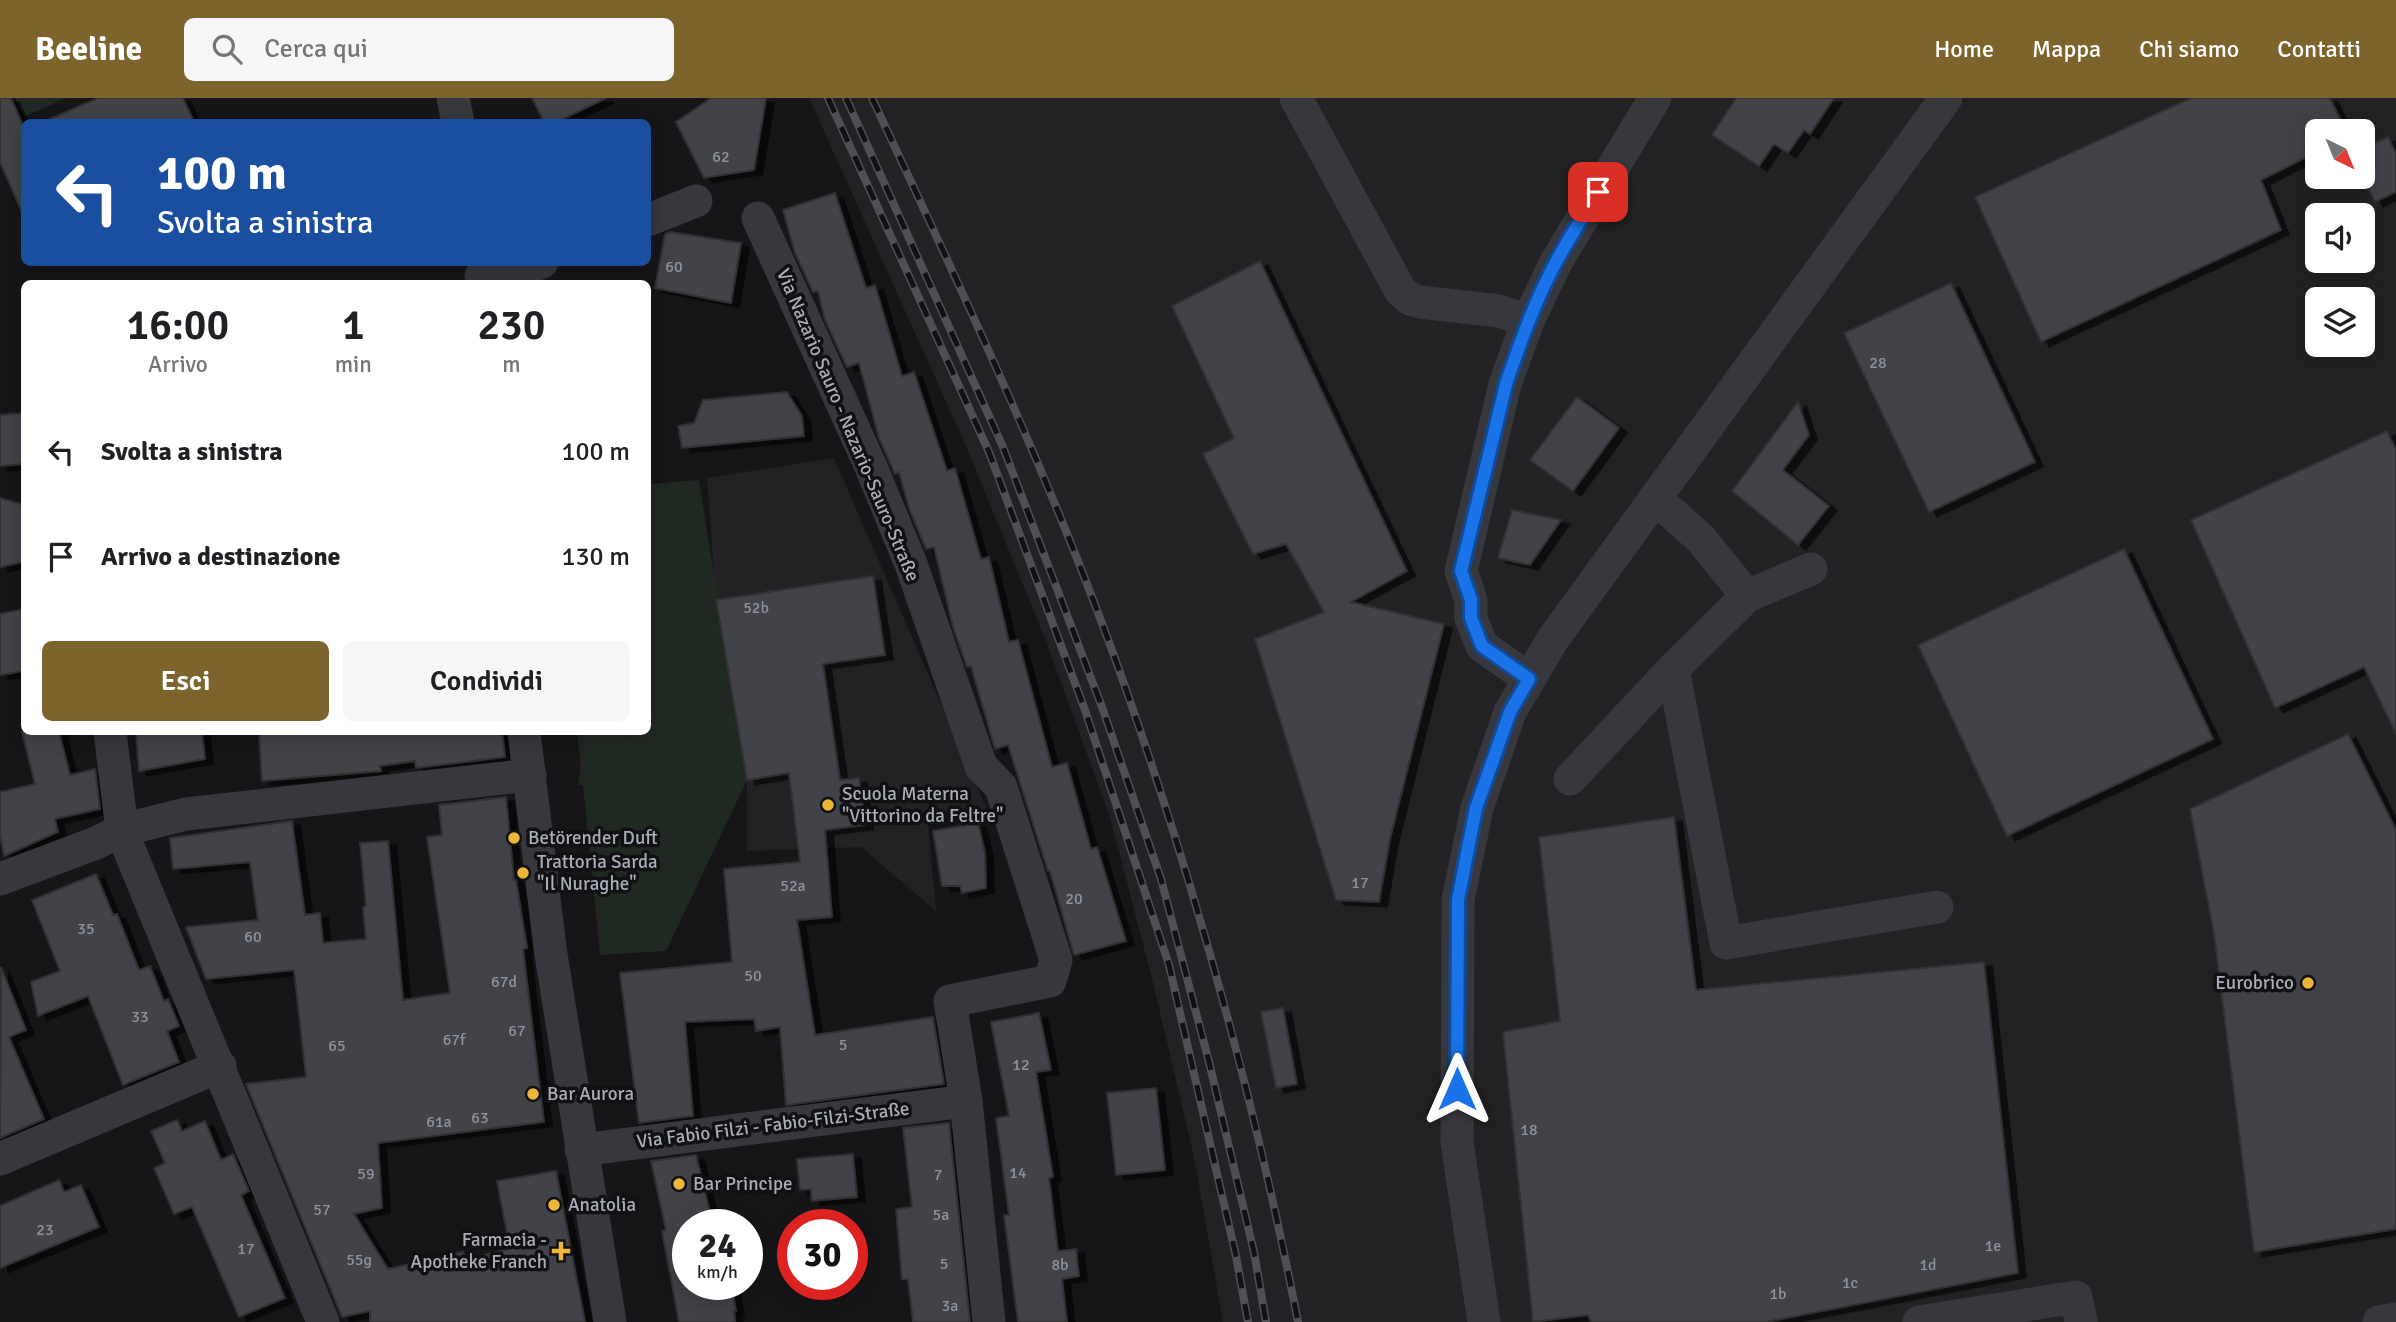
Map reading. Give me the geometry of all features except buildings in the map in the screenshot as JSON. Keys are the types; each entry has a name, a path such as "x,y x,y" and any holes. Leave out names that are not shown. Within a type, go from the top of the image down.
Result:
{"street":[{"path":"453,98 457,119"},
{"path":"1296,98 1399,290 1410,299 1420,302 1499,311 1528,321"},
{"path":"1529,679 1482,646 1471,618 1471,600 1461,571 1506,384 1528,321 1556,262 1655,98"},
{"path":"1484,1322 1457,1142 1458,900 1476,808 1510,712 1553,639 1946,98"},
{"path":"651,219 696,201"},
{"name":"Via Nazario Sauro - Nazario-Sauro-Straße","path":"758,218 871,467 911,564 981,766 1000,787 1056,961 1051,981 950,1001 966,1101 989,1322"},
{"path":"481,274 532,266"},
{"path":"1655,498 1701,539 1748,596"},
{"path":"1570,779 1673,669 1748,596 1811,569"},
{"path":"1673,669 1726,943 1937,907"},
{"path":"110,735 122,830 139,878 220,1066 323,1322"},
{"path":"524,735 550,948 610,1322"},
{"path":"0,879 96,843 122,830 186,814 530,775"},
{"path":"0,1159 220,1066"},
{"name":"Via Fabio Filzi - Fabio-Filzi-Straße","path":"581,1150 966,1101"},
{"path":"1919,1322 2076,1297 2081,1322"},
{"path":"2379,1322 2396,1319"}],"shaded area":[{"path":"15,98 66,98 24,117"},
{"path":"809,98 2396,98 2396,1322 1223,1322 1194,1157 1110,817 1044,636 966,446"},
{"path":"834,458 989,814 928,824 936,911 861,847 747,851 747,780 716,600 707,478"},
{"path":"699,480 747,780 666,951 600,955 583,785 578,785 581,766 577,735 651,735 651,484"}],"railway":[{"path":"828,98 989,452 1085,710 1169,965 1236,1256 1248,1322"},
{"path":"846,98 1003,447 1102,707 1161,879 1209,1062 1254,1252 1266,1322"},
{"path":"872,98 1041,470 1129,698 1180,852 1225,1007 1264,1164 1298,1322"}],"place":[{"name":"Scuola Materna \"Vittorino da Feltre\"","path":"828,805"},
{"name":"Betörender Duft","path":"514,838"},
{"name":"Trattoria Sarda \"Il Nuraghe\"","path":"523,873"},
{"name":"Eurobrico","path":"2308,983"},
{"name":"Bar Aurora","path":"533,1094"},
{"name":"Bar Principe","path":"679,1184"},
{"name":"Anatolia","path":"554,1205"},
{"name":"Farmacia - Apotheke Franch","path":"561,1251"}],"route":[{"path":"1457,1089 1458,900 1476,808 1510,712 1529,679 1482,646 1471,618 1471,600 1461,571 1506,384 1528,321 1556,262 1598,192"}]}
